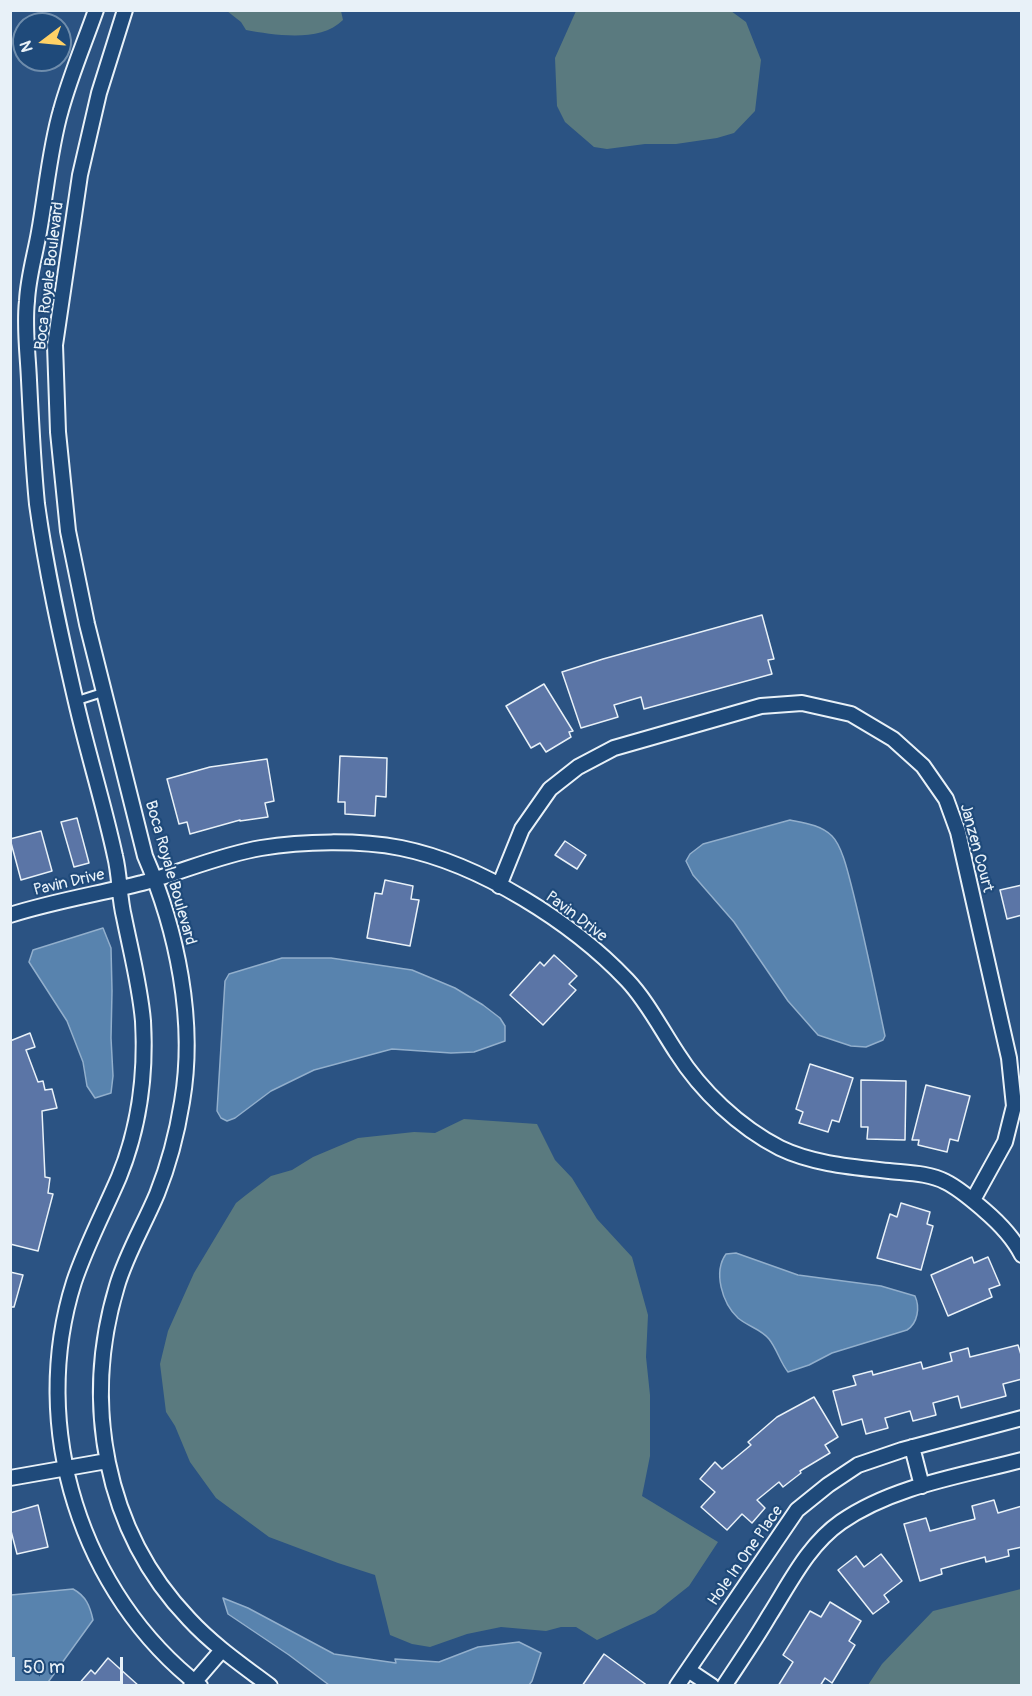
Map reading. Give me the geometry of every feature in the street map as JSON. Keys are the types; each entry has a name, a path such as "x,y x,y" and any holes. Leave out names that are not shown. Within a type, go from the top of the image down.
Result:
{"street":[{"name":"Boca Royale Boulevard","path":"96,10 60,113 26,302 31,422 38,505 53,594 76,701 116,861 122,910 142,1004 144,1053 138,1108 123,1166 87,1247 62,1333 58,1388 60,1432 74,1500 88,1540 106,1577 136,1622 168,1659 196,1684"},
{"name":"Boca Royale Boulevard","path":"125,10 99,93 80,175 55,345 58,432 68,531 87,624 145,856 155,879 173,944 182,989 186,1029 186,1073 175,1140 165,1172 125,1263 111,1308 102,1363 100,1394 107,1461 117,1499 126,1522 160,1582 187,1617 222,1650 270,1686"},
{"name":"Janzen Court","path":"499,886 522,829 550,789 578,767 614,748 761,706 802,703 851,714 893,739 923,766 946,799 954,821 1009,1058 1014,1106 1005,1142 973,1200"},
{"name":"Pavin Drive","path":"10,915 155,879 212,860 261,848 295,844 354,843 402,848 457,865 550,914 628,981 658,1022 678,1056 707,1091 745,1127 782,1149 829,1163 924,1174 946,1182 973,1200 997,1221 1022,1255"},
{"name":"Hole In One Place","path":"677,1686 797,1510 828,1485 858,1465 912,1447 1022,1418"},
{"path":"912,1447 922,1486"},
{"path":"724,1686 770,1616 790,1579 814,1548 839,1523 873,1503 922,1486 1022,1460"},
{"path":"10,1478 107,1461"},
{"path":"196,1684 222,1650"},
{"path":"688,1670 712,1686"}],"lane":[{"path":"76,701 104,692"}],"green space":[{"path":"227,11 341,11 343,20 322,32 310,35 270,34 246,30 241,22"},
{"path":"576,11 731,11 746,22 761,60 755,111 734,133 717,138 676,144 645,144 607,149 594,147 565,122 557,106 555,58"},
{"path":"464,1119 537,1124 555,1160 572,1178 597,1219 632,1257 648,1315 646,1357 650,1395 650,1456 642,1496 718,1542 689,1586 655,1613 597,1640 576,1627 561,1627 546,1631 501,1627 467,1634 430,1647 412,1644 390,1635 375,1575 269,1537 216,1498 190,1462 175,1426 166,1412 160,1364 168,1331 194,1273 236,1203 271,1176 292,1170 313,1157 358,1138 414,1132 435,1133"},
{"path":"1021,1589 1021,1685 868,1685 882,1664 933,1611"}],"water":[{"path":"790,820 812,825 828,832 836,841 845,862 885,1036 883,1040 866,1047 851,1046 818,1035 788,1001 734,922 693,875 686,861 690,854 703,844"},
{"path":"103,928 111,948 113,1076 111,1093 95,1098 87,1086 83,1062 67,1021 29,962 33,950"},
{"path":"282,958 331,958 412,970 455,988 483,1005 500,1018 505,1026 505,1041 474,1052 451,1053 392,1049 314,1070 271,1091 235,1118 227,1121 221,1118 217,1111 225,981 229,974"},
{"path":"736,1253 798,1275 881,1286 915,1296 918,1310 916,1319 907,1330 832,1353 809,1365 788,1372 769,1339 738,1318 732,1312 724,1296 720,1278 722,1261 726,1254"},
{"path":"73,1589 87,1602 93,1620 46,1685 11,1685 11,1595"},
{"path":"223,1598 248,1608 334,1654 396,1663 395,1659 439,1662 478,1647 519,1642 541,1653 529,1685 329,1685 228,1614"}],"building":[{"path":"762,615 774,659 768,660 772,674 644,709 641,697 614,705 618,717 581,728 562,672"},
{"path":"544,684 573,731 569,732 571,737 546,752 540,743 531,748 506,706"},
{"path":"340,756 387,758 386,797 376,796 375,816 345,814 345,802 338,802"},
{"path":"267,759 274,801 265,803 268,817 240,820 190,834 187,822 179,824 167,779 210,767"},
{"path":"77,818 89,863 74,867 61,822"},
{"path":"41,831 52,871 21,880 10,839"},
{"path":"565,841 586,855 577,869 555,855"},
{"path":"385,880 413,886 411,899 419,900 410,946 367,938 375,893 382,894"},
{"path":"1022,885 1022,915 1007,919 1000,890"},
{"path":"554,955 577,976 569,984 576,990 543,1025 510,995 540,962 544,966"},
{"path":"30,1033 35,1047 26,1050 38,1082 43,1081 45,1090 52,1089 57,1108 42,1111 45,1177 50,1178 48,1193 53,1194 38,1251 10,1244 10,1041"},
{"path":"810,1064 853,1078 839,1122 832,1120 828,1132 799,1123 803,1112 796,1109"},
{"path":"861,1080 906,1081 905,1140 867,1139 868,1127 861,1127"},
{"path":"926,1085 970,1096 958,1141 950,1139 947,1152 918,1145 919,1140 912,1140"},
{"path":"901,1203 930,1212 927,1224 933,1226 921,1270 877,1258 890,1214 897,1217"},
{"path":"972,1257 974,1263 988,1257 1000,1285 989,1289 992,1297 948,1316 931,1275"},
{"path":"10,1272 23,1275 14,1307 10,1307"},
{"path":"1018,1345 1022,1358 1022,1379 1003,1384 1006,1396 961,1408 958,1396 933,1403 936,1415 913,1421 910,1411 885,1418 888,1428 866,1434 862,1419 842,1425 833,1391 856,1385 853,1376 872,1371 873,1375 921,1362 923,1369 952,1361 950,1353 968,1348 970,1357"},
{"path":"814,1397 838,1437 825,1445 830,1453 800,1471 801,1473 783,1487 779,1482 757,1500 765,1508 752,1523 742,1514 727,1530 701,1507 715,1492 700,1479 715,1462 722,1469 751,1445 748,1442 777,1417"},
{"path":"994,1500 998,1513 1022,1506 1022,1547 1008,1550 1009,1556 986,1562 985,1557 941,1569 942,1574 920,1581 904,1524 926,1518 930,1531 975,1519 972,1506"},
{"path":"38,1505 48,1547 17,1554 10,1527 10,1513"},
{"path":"881,1554 902,1581 884,1595 889,1602 873,1614 838,1570 856,1556 864,1567"},
{"path":"830,1602 861,1621 849,1641 855,1645 832,1683 825,1678 820,1686 778,1686 793,1662 783,1655 810,1611 821,1617"},
{"path":"604,1654 648,1686 582,1686"},
{"path":"108,1658 139,1686 77,1686 91,1670 95,1674"}]}
